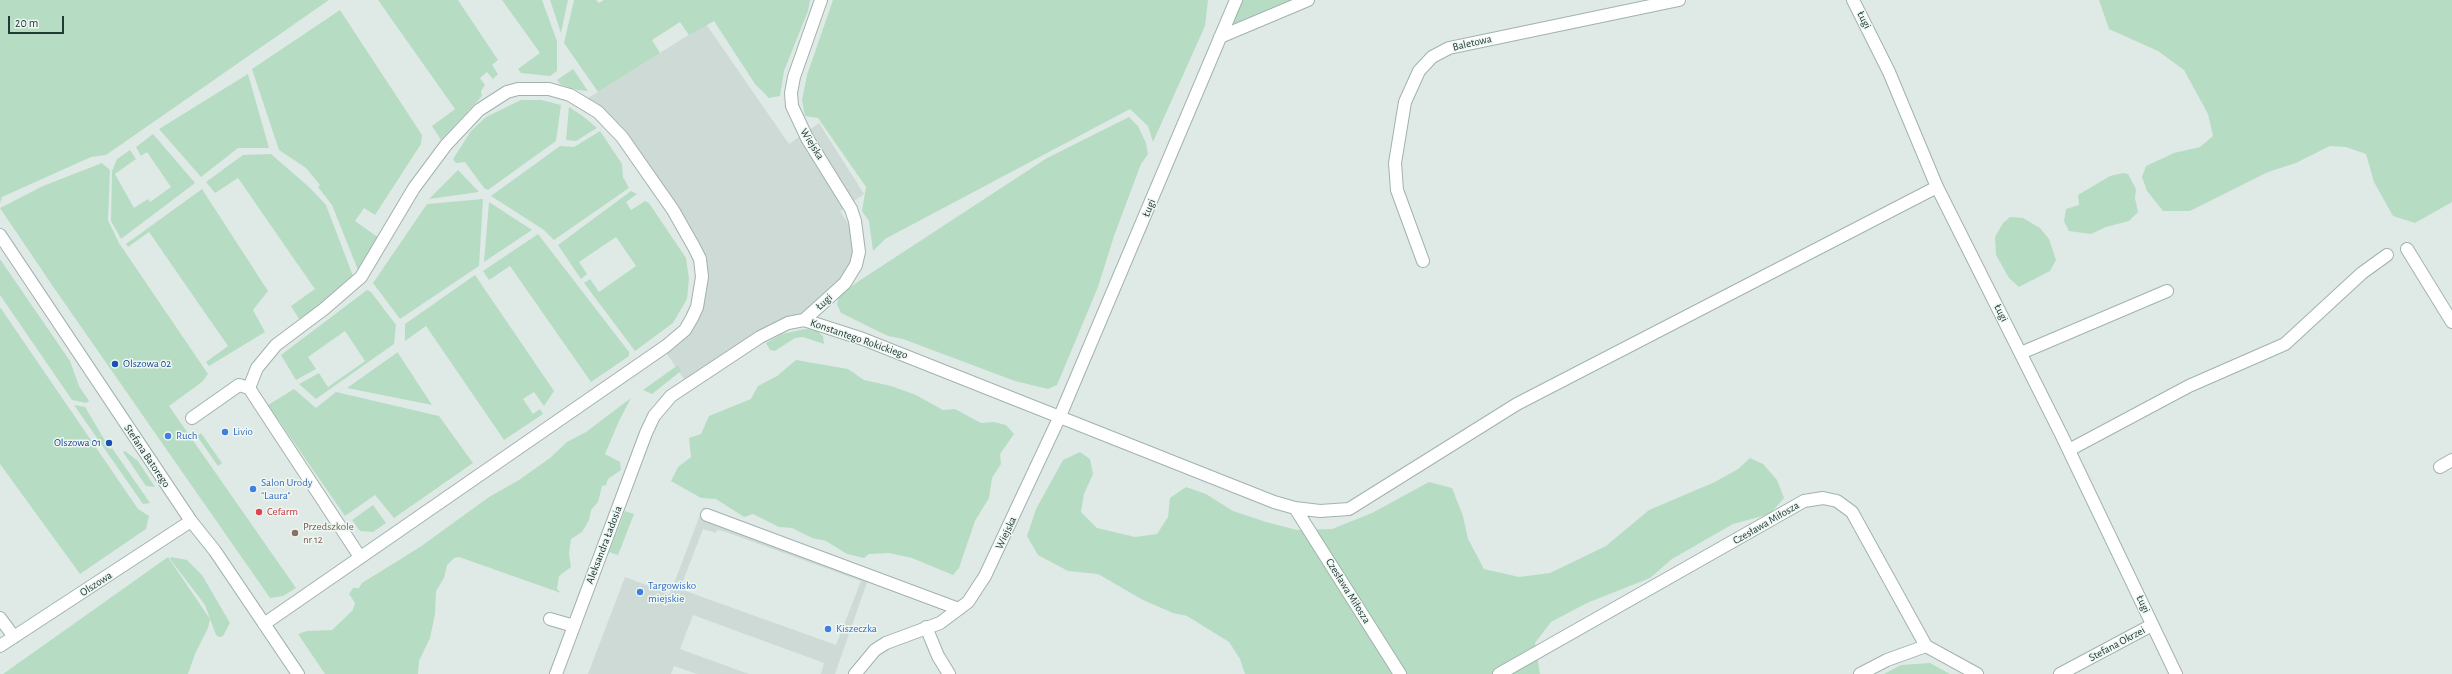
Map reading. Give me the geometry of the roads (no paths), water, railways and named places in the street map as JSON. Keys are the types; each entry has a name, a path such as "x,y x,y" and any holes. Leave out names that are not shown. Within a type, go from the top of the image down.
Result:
{"street":[{"name":"Wiejska","path":"821,0 794,77 791,93 792,106 807,138 838,187 855,221 859,252 856,266 845,283"},
{"name":"Ługi","path":"1060,416 1236,0"},
{"path":"1220,37 1308,0"},
{"name":"Baletowa","path":"1423,261 1397,190 1395,163 1405,102 1419,71 1432,57 1449,48 1679,0"},
{"name":"Ługi","path":"1853,0 1889,72 1937,187 2069,450 2176,674"},
{"path":"249,388 257,368 276,345 324,309 361,277 414,188 446,145 479,110 507,92 523,88 549,89 570,95 588,104 607,120 622,137 673,210 701,264 701,289 697,307 685,330 666,346 264,624"},
{"name":"Konstantego Rokickiego","path":"654,416 671,396 773,328 804,320 863,339 1295,508 1320,511 1349,509 1517,404 1937,187"},
{"name":"Stefana Batorego","path":"0,235 191,521 215,551 298,674"},
{"path":"2407,249 2452,322"},
{"path":"2069,450 2189,386 2285,344 2362,273 2387,255"},
{"name":"Ługi","path":"804,320 845,283"},
{"path":"2021,353 2167,291"},
{"path":"192,418 239,385 249,388 360,557"},
{"name":"Aleksandra Ładosia","path":"556,674 646,433 654,416"},
{"name":"Wiejska","path":"855,674 875,650 886,643 940,623 968,602 985,576 1060,416"},
{"path":"2440,467 2452,460"},
{"name":"Czesława Miłosza","path":"1499,674 1804,501 1823,498 1837,501 1852,512 1926,646"},
{"name":"Czesława Miłosza","path":"1295,508 1400,674"},
{"path":"707,515 959,609"},
{"name":"Olszowa","path":"0,646 191,521"},
{"path":"0,618 14,637"},
{"path":"550,619 574,626"},
{"name":"Stefana Okrzei","path":"2060,674 2152,625"},
{"path":"926,627 938,656 950,674"},
{"path":"1860,674 1887,660 1926,646 1977,674"}],"place":[{"name":"Olszowa 02","path":"115,364"},
{"name":"Livio","path":"225,432"},
{"name":"Ruch","path":"168,436"},
{"name":"Olszowa 01","path":"109,443"},
{"name":"Salon Urody \"Laura\"","path":"253,489"},
{"name":"Cefarm","path":"259,512"},
{"name":"Przedszkole nr 12","path":"295,533"},
{"name":"Targowisko miejskie","path":"640,592"},
{"name":"Kiszeczka","path":"828,629"}]}
